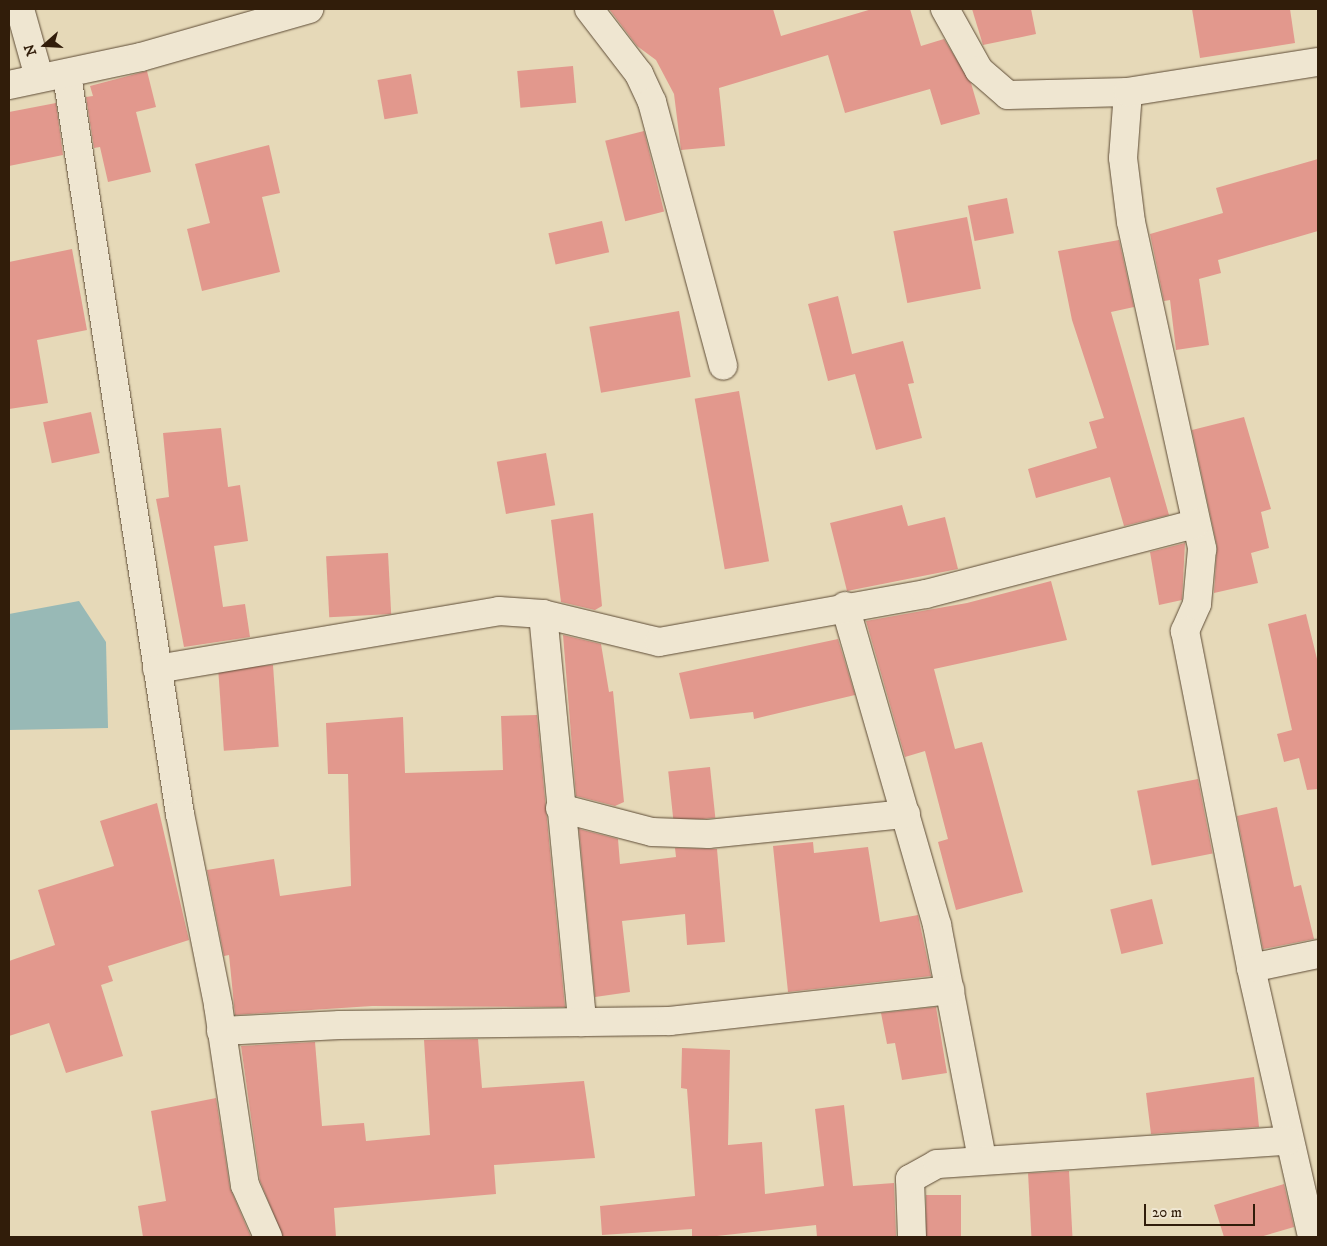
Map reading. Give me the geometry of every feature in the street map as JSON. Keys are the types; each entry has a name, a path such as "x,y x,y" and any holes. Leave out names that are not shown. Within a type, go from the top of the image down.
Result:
{"street":[{"path":"20,9 39,77"},
{"path":"9,85 39,77 67,75 310,9"},
{"path":"590,9 638,74 652,102 723,366"},
{"path":"945,9 979,70 1008,95 1128,92 1318,62"},
{"path":"67,75 157,669 222,1031 245,1185 268,1237"},
{"path":"1128,92 1123,158 1131,222 1195,524 1202,549 1197,604 1185,631 1287,1141 1312,1237"},
{"path":"157,669 499,611 543,614 625,638 659,642 845,606 926,594 1195,524"},
{"path":"845,606 906,814 950,990 982,1159"},
{"path":"543,614 560,808 582,1022"},
{"path":"560,808 652,832 708,834 906,814"},
{"path":"1251,968 1318,954"},
{"path":"222,1031 340,1024 670,1021 950,990"},
{"path":"912,1237 910,1179 937,1164 982,1159 1287,1141"}],"water":[{"path":"79,601 106,642 108,728 9,730 9,614"}],"building":[{"path":"609,9 773,9 781,36 872,9 910,9 921,46 944,39 971,83 980,114 941,125 930,89 845,113 828,55 719,88 725,146 681,150 674,94 656,60 637,46"},
{"path":"972,9 1031,9 1036,34 983,45"},
{"path":"1192,9 1290,9 1295,43 1200,58"},
{"path":"573,66 576,103 520,108 517,71"},
{"path":"147,71 156,107 136,112 151,172 108,182 100,147 94,148 86,97 93,96 90,86"},
{"path":"411,74 418,113 384,119 378,80"},
{"path":"56,103 63,155 9,166 9,112"},
{"path":"644,131 664,212 625,221 605,141"},
{"path":"269,145 280,193 262,197 280,272 202,291 187,229 210,223 195,164"},
{"path":"1318,159 1318,231 1218,260 1221,273 1199,279 1209,345 1176,350 1170,300 1164,301 1150,234 1223,213 1216,188"},
{"path":"1007,198 1014,233 975,241 968,206"},
{"path":"967,217 981,289 907,303 893,231"},
{"path":"602,221 609,252 556,265 548,233"},
{"path":"1119,240 1134,307 1111,312 1169,515 1124,526 1110,477 1036,498 1028,469 1097,448 1089,422 1104,418 1072,320 1058,251"},
{"path":"72,249 87,330 37,340 48,403 9,409 9,262"},
{"path":"838,296 852,354 903,341 914,383 908,384 922,438 876,450 855,374 828,381 808,304"},
{"path":"679,311 691,377 601,393 589,327"},
{"path":"739,391 769,561 725,569 695,399"},
{"path":"91,412 100,453 52,463 43,422"},
{"path":"1244,417 1271,509 1261,512 1269,548 1251,553 1258,583 1214,593 1217,546 1192,430"},
{"path":"221,428 228,487 240,485 248,541 214,546 223,607 245,604 250,637 184,647 156,499 169,497 163,433"},
{"path":"546,453 555,505 506,514 497,462"},
{"path":"902,505 908,526 945,517 958,569 847,591 830,523"},
{"path":"593,513 602,606 595,610 561,602 551,520"},
{"path":"1185,543 1182,600 1159,605 1150,552"},
{"path":"388,553 391,614 329,617 326,556"},
{"path":"1051,581 1067,640 934,669 955,749 982,742 1023,892 956,910 938,842 948,839 925,751 905,757 866,621 967,603"},
{"path":"1306,614 1318,663 1318,789 1307,790 1299,758 1284,762 1277,734 1292,730 1268,624"},
{"path":"563,635 601,644 609,692 613,691 624,802 615,806 576,796"},
{"path":"838,639 855,695 754,719 753,712 690,719 679,673"},
{"path":"273,665 279,747 224,751 218,669"},
{"path":"537,715 565,1007 372,1006 235,1015 229,955 224,956 207,870 274,859 280,896 351,886 348,774 328,774 326,723 403,717 405,773 503,770 501,716"},
{"path":"710,767 715,818 674,822 668,771"},
{"path":"1198,779 1213,854 1152,865 1137,791"},
{"path":"157,803 189,940 108,966 113,981 101,985 123,1056 66,1073 49,1023 9,1036 9,961 55,945 38,890 114,866 100,821"},
{"path":"1277,807 1294,887 1301,885 1314,939 1263,949 1237,816"},
{"path":"579,829 618,839 620,864 676,857 675,848 717,849 725,942 687,945 685,914 622,921 630,992 595,997"},
{"path":"813,842 814,853 868,847 880,922 918,915 931,976 788,992 773,846"},
{"path":"1152,899 1163,944 1121,954 1110,909"},
{"path":"936,1007 947,1073 902,1080 895,1043 887,1044 881,1013"},
{"path":"478,1039 482,1088 584,1081 595,1158 494,1165 496,1194 334,1208 336,1237 283,1237 260,1181 241,1046 315,1042 322,1126 364,1123 366,1141 430,1135 424,1040"},
{"path":"682,1048 730,1050 728,1145 762,1142 765,1194 824,1186 815,1109 844,1105 853,1186 894,1183 896,1237 817,1237 816,1225 708,1237 692,1237 692,1229 602,1235 600,1206 695,1196 687,1089 681,1088"},
{"path":"1254,1077 1259,1127 1151,1134 1146,1093"},
{"path":"216,1098 230,1188 251,1237 143,1237 138,1206 166,1201 151,1111"},
{"path":"1069,1171 1072,1237 1031,1237 1028,1173"},
{"path":"1284,1184 1294,1227 1260,1237 1224,1237 1214,1205"},
{"path":"926,1195 961,1195 961,1237 926,1237"}]}
